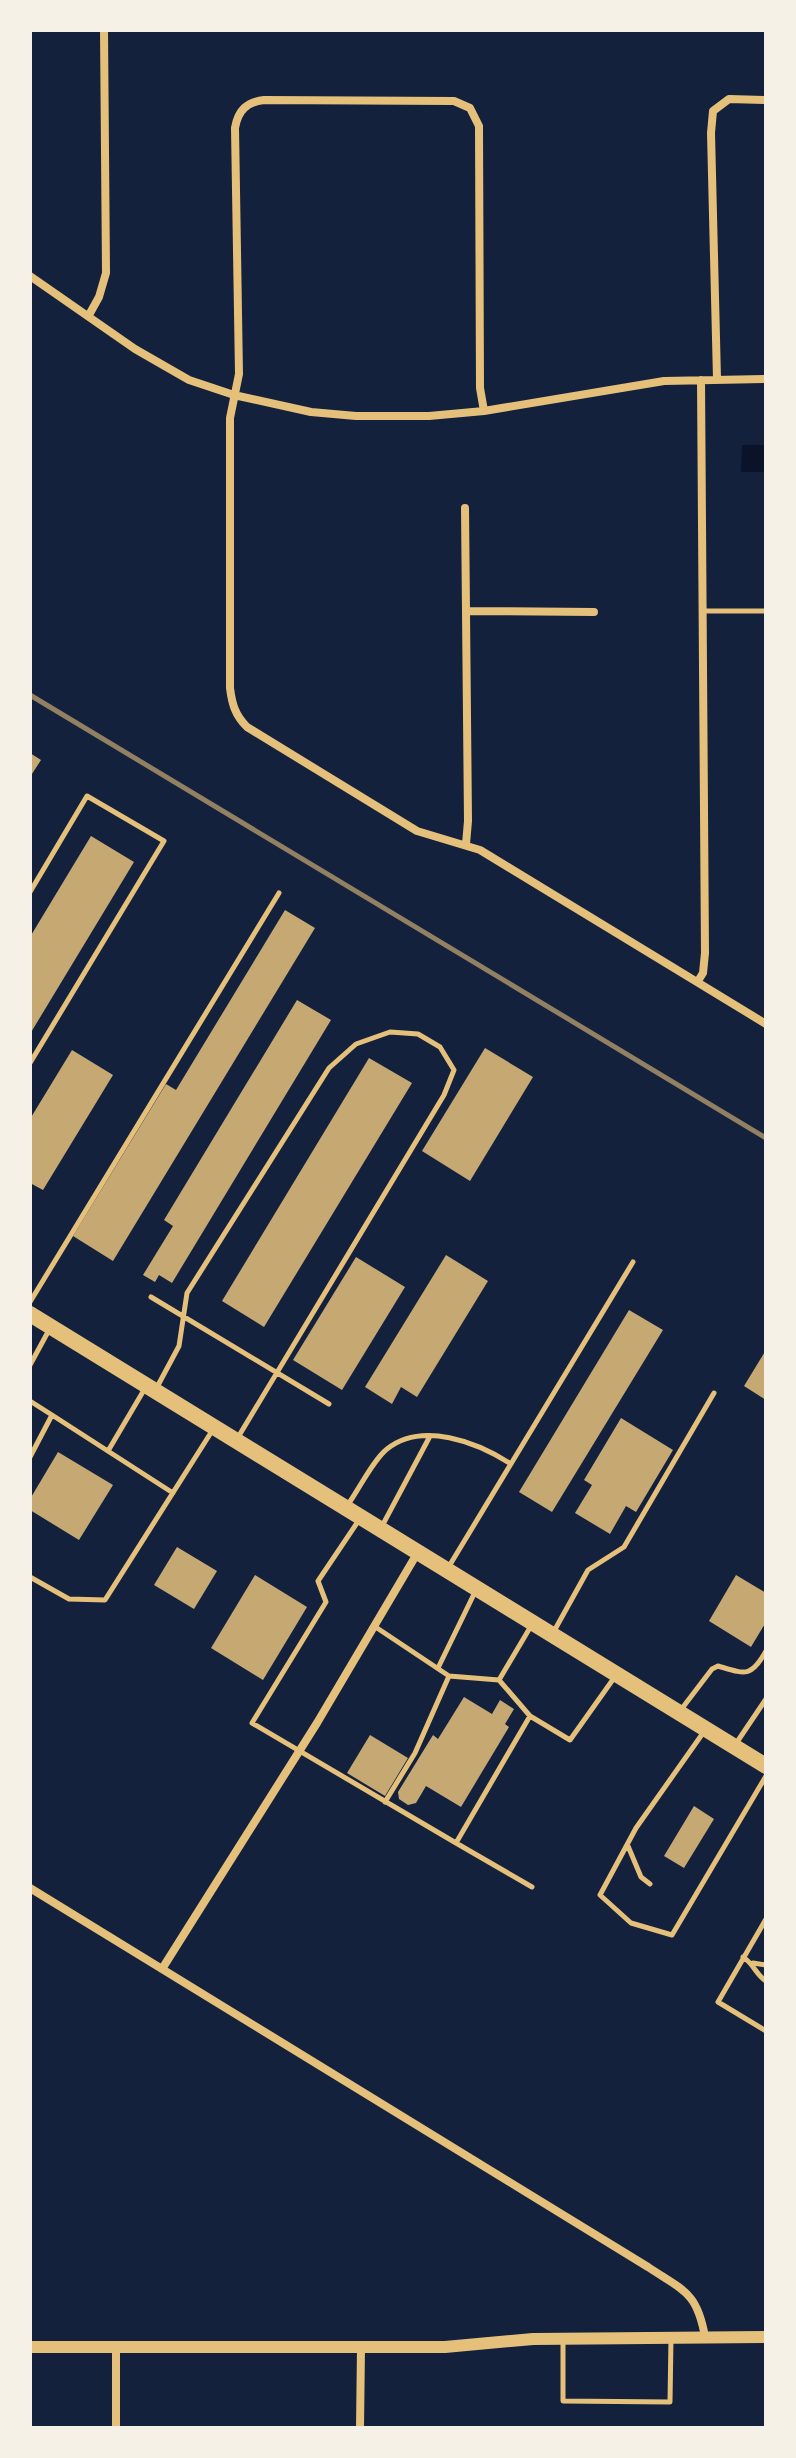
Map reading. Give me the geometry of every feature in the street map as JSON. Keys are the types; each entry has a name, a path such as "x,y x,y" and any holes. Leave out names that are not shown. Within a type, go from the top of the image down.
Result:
{"main road":[{"path":"30,1314 766,1766"}],"street":[{"path":"89,315 99,297 106,273 104,30"},
{"path":"717,379 713,111 729,99 766,100"},
{"path":"484,411 480,388 479,126 470,108 454,101 264,100 243,108 237,116 235,128 239,374 230,418 230,688 238,717 247,727 417,831 480,850 766,1024"},
{"path":"30,276 159,364 189,380 234,395 311,412 356,416 429,416 484,411 664,381 766,379"},
{"path":"698,981 703,973 705,953 701,380"},
{"path":"465,508 466,844"},
{"path":"466,611 594,612"},
{"path":"162,1969 299,1752 419,1551"},
{"path":"30,1888 648,2267 696,2302 705,2337"},
{"path":"30,2347 445,2347 563,2339 766,2337"},
{"path":"116,2347 116,2428"},
{"path":"360,2428 361,2347"}],"lane":[{"path":"703,611 766,611"},
{"path":"30,892 87,796 164,841 30,1063"},
{"path":"30,1302 279,893"},
{"path":"108,1451 179,1346 187,1293 329,1068 356,1044 390,1032 418,1034 440,1047 454,1070 444,1095 236,1440"},
{"path":"447,1569 633,1262"},
{"path":"151,1297 329,1404"},
{"path":"30,1365 51,1326"},
{"path":"552,1634 588,1570 624,1547 714,1393"},
{"path":"30,1401 173,1493"},
{"path":"30,1457 52,1415"},
{"path":"30,1577 69,1599 105,1600 215,1427"},
{"path":"381,1528 429,1437"},
{"path":"346,1507 384,1451 405,1438 456,1438 492,1451 511,1464"},
{"path":"361,1516 318,1581 326,1602 252,1723 532,1887"},
{"path":"438,1668 477,1587"},
{"path":"499,1680 533,1622"},
{"path":"374,1626 449,1676 499,1680 530,1716 570,1740 617,1674"},
{"path":"680,1712 712,1669 718,1666 739,1673 750,1672 758,1666 766,1651"},
{"path":"385,1802 415,1753 449,1676"},
{"path":"734,1746 766,1699"},
{"path":"456,1843 530,1716"},
{"path":"706,1728 636,1828 600,1895 631,1923 672,1935 766,1776"},
{"path":"627,1845 641,1877 650,1884"},
{"path":"766,1919 718,2002 766,2031"},
{"path":"743,1957 766,1981"},
{"path":"752,1963 766,1965"},
{"path":"563,2339 563,2401 670,2402 671,2338"}],"water":[{"path":"742,445 766,445 766,472 741,472"}],"building":[{"path":"30,753 41,760 30,777"},
{"path":"91,836 134,862 30,1034 30,937"},
{"path":"285,910 315,928 113,1261 73,1236 166,1084 176,1090"},
{"path":"297,1000 331,1020 172,1283 159,1275 155,1282 143,1275 173,1226 164,1220"},
{"path":"485,1048 533,1077 470,1181 422,1151"},
{"path":"72,1050 113,1075 43,1190 30,1183 30,1119"},
{"path":"369,1058 412,1083 264,1327 222,1301"},
{"path":"446,1255 488,1281 417,1397 401,1387 392,1404 365,1387"},
{"path":"356,1257 405,1287 342,1390 293,1360"},
{"path":"629,1310 663,1330 552,1512 519,1492"},
{"path":"766,1350 766,1400 744,1386"},
{"path":"621,1418 673,1450 636,1512 626,1506 610,1534 575,1513 592,1485 584,1480"},
{"path":"58,1452 113,1485 79,1540 30,1510 30,1499"},
{"path":"177,1547 217,1571 194,1609 154,1585"},
{"path":"255,1575 307,1607 263,1680 211,1648"},
{"path":"736,1575 766,1593 766,1622 751,1647 709,1621"},
{"path":"464,1697 492,1714 500,1700 514,1709 505,1724 509,1727 461,1807 426,1786 416,1803 408,1805 399,1799 398,1792 433,1735 438,1739"},
{"path":"370,1735 408,1758 385,1796 347,1773"},
{"path":"694,1806 714,1819 684,1868 664,1856"}],"railway":[{"path":"30,695 766,1138"}]}
